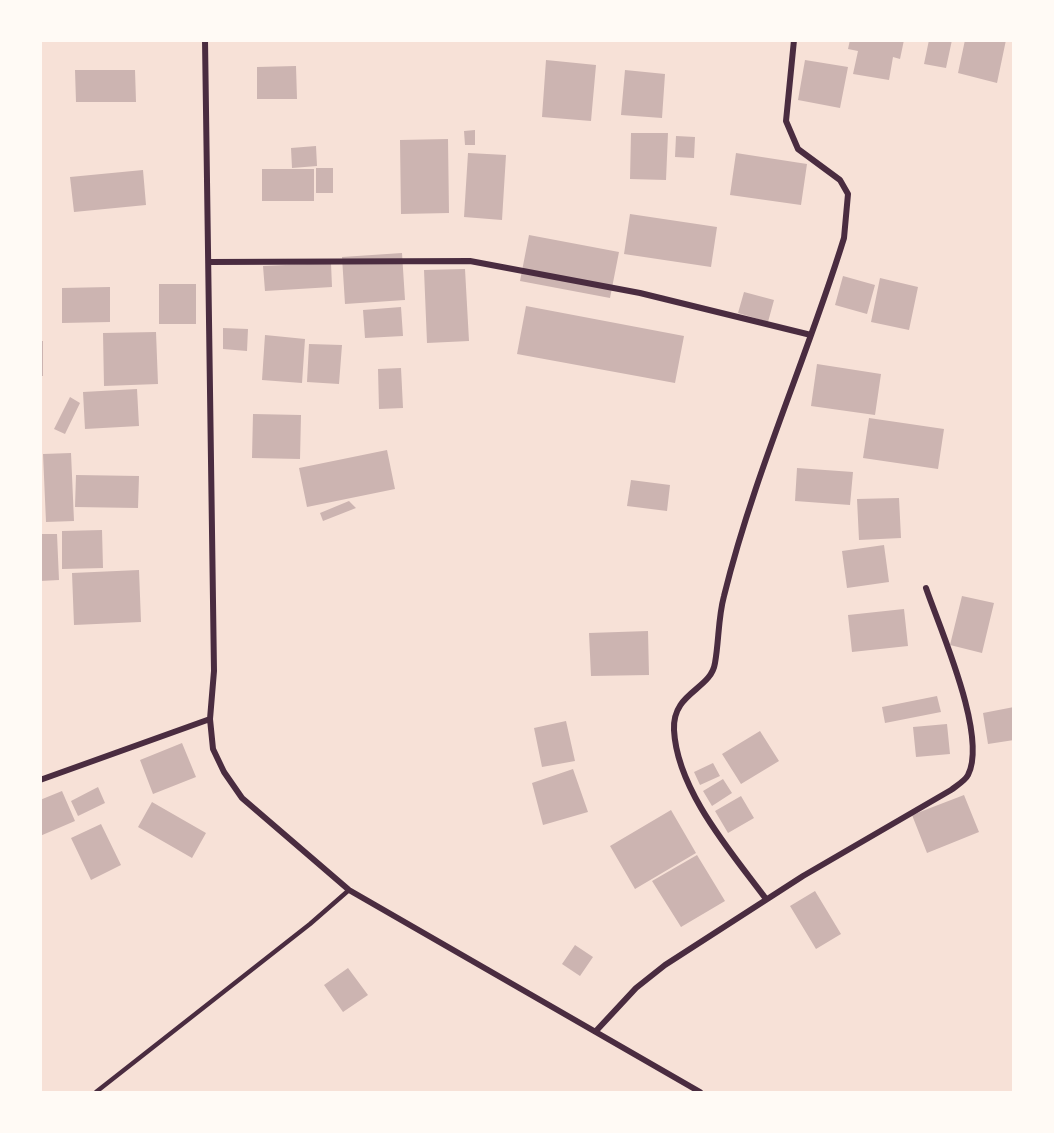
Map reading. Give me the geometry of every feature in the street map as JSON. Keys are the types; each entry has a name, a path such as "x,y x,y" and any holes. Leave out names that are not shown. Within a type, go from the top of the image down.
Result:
{"street":[{"path":"205,40 214,671 210,719 213,749 242,798 349,890 700,1092"},
{"path":"766,899 699,802 678,762 673,727 678,708 686,695 703,683 715,664 718,625 729,579 844,238 848,194 840,180 798,149 786,121 794,40"},
{"path":"209,262 470,261 640,292 811,335"},
{"path":"596,1031 636,988 665,965 766,899 951,790 968,776 974,754 969,719 957,675 926,588"},
{"path":"40,780 210,719"}],"lane":[{"path":"96,1092 310,924 349,890"}],"building":[{"path":"850,40 904,40 900,59 893,57 889,80 853,74 858,51 848,49"},
{"path":"929,40 952,40 946,68 924,64"},
{"path":"965,40 1006,40 997,83 958,73"},
{"path":"546,60 596,65 591,121 542,117"},
{"path":"805,60 848,67 840,108 798,100"},
{"path":"296,66 297,99 257,99 257,67"},
{"path":"75,70 135,70 136,102 76,102"},
{"path":"625,70 665,74 662,118 621,115"},
{"path":"475,130 475,145 465,145 464,131"},
{"path":"631,133 668,133 666,180 630,179"},
{"path":"676,136 695,137 694,158 675,157"},
{"path":"448,139 449,213 401,214 400,140"},
{"path":"316,146 317,166 292,168 291,148"},
{"path":"468,153 506,155 502,220 464,217"},
{"path":"736,153 807,164 801,205 730,195"},
{"path":"316,168 333,168 333,193 316,193"},
{"path":"262,169 314,169 314,201 262,201"},
{"path":"143,170 146,205 74,212 70,177"},
{"path":"630,214 717,227 711,267 624,254"},
{"path":"529,235 619,252 610,298 520,281"},
{"path":"402,253 405,300 345,304 342,257"},
{"path":"331,263 332,287 265,291 263,266"},
{"path":"465,269 469,341 427,343 424,270"},
{"path":"843,276 875,285 867,314 835,305"},
{"path":"880,278 918,287 909,330 871,322"},
{"path":"159,284 196,284 196,324 159,324"},
{"path":"110,287 110,322 62,323 62,288"},
{"path":"744,292 774,300 768,322 738,313"},
{"path":"526,306 684,336 675,383 517,354"},
{"path":"401,307 403,336 365,338 363,310"},
{"path":"223,328 248,329 247,351 223,349"},
{"path":"156,332 158,384 104,386 103,333"},
{"path":"265,335 305,339 302,383 262,380"},
{"path":"40,341 43,341 43,376 40,376"},
{"path":"309,344 342,345 339,384 307,382"},
{"path":"817,364 881,374 875,415 811,406"},
{"path":"401,368 403,408 379,409 378,369"},
{"path":"137,389 139,426 85,429 83,392"},
{"path":"70,397 80,403 65,434 54,429"},
{"path":"253,414 301,415 300,459 252,458"},
{"path":"869,418 944,429 938,469 863,458"},
{"path":"387,450 395,489 307,507 299,468"},
{"path":"71,453 74,521 46,522 43,454"},
{"path":"797,468 853,472 850,505 795,501"},
{"path":"76,475 139,476 138,508 75,507"},
{"path":"631,480 670,485 667,511 627,506"},
{"path":"899,498 901,538 859,540 857,499"},
{"path":"349,501 356,508 323,521 320,513"},
{"path":"102,530 103,568 62,569 62,531"},
{"path":"40,534 57,534 59,580 40,581"},
{"path":"884,545 889,582 847,588 842,551"},
{"path":"139,570 141,622 74,625 72,573"},
{"path":"962,596 994,603 982,653 950,645"},
{"path":"904,609 908,646 852,652 848,615"},
{"path":"648,631 649,675 591,676 589,633"},
{"path":"937,696 941,712 885,723 882,707"},
{"path":"1014,707 1014,740 988,744 983,713"},
{"path":"566,721 575,761 542,767 534,728"},
{"path":"947,724 950,754 916,757 913,727"},
{"path":"760,731 779,761 741,784 722,754"},
{"path":"182,743 196,777 153,794 140,760"},
{"path":"713,763 720,776 700,785 694,772"},
{"path":"573,769 588,812 543,825 532,783"},
{"path":"723,779 732,793 712,806 703,791"},
{"path":"98,787 105,803 78,816 71,801"},
{"path":"62,791 75,821 40,836 40,800"},
{"path":"964,795 979,832 927,853 912,815"},
{"path":"741,796 754,818 728,833 715,811"},
{"path":"152,802 206,833 192,858 138,827"},
{"path":"671,810 696,853 635,889 610,846"},
{"path":"101,824 121,865 91,880 71,838"},
{"path":"697,855 725,901 681,927 652,881"},
{"path":"815,891 841,934 816,949 790,906"},
{"path":"575,945 593,957 580,976 562,964"},
{"path":"348,968 368,995 343,1012 324,985"}]}
